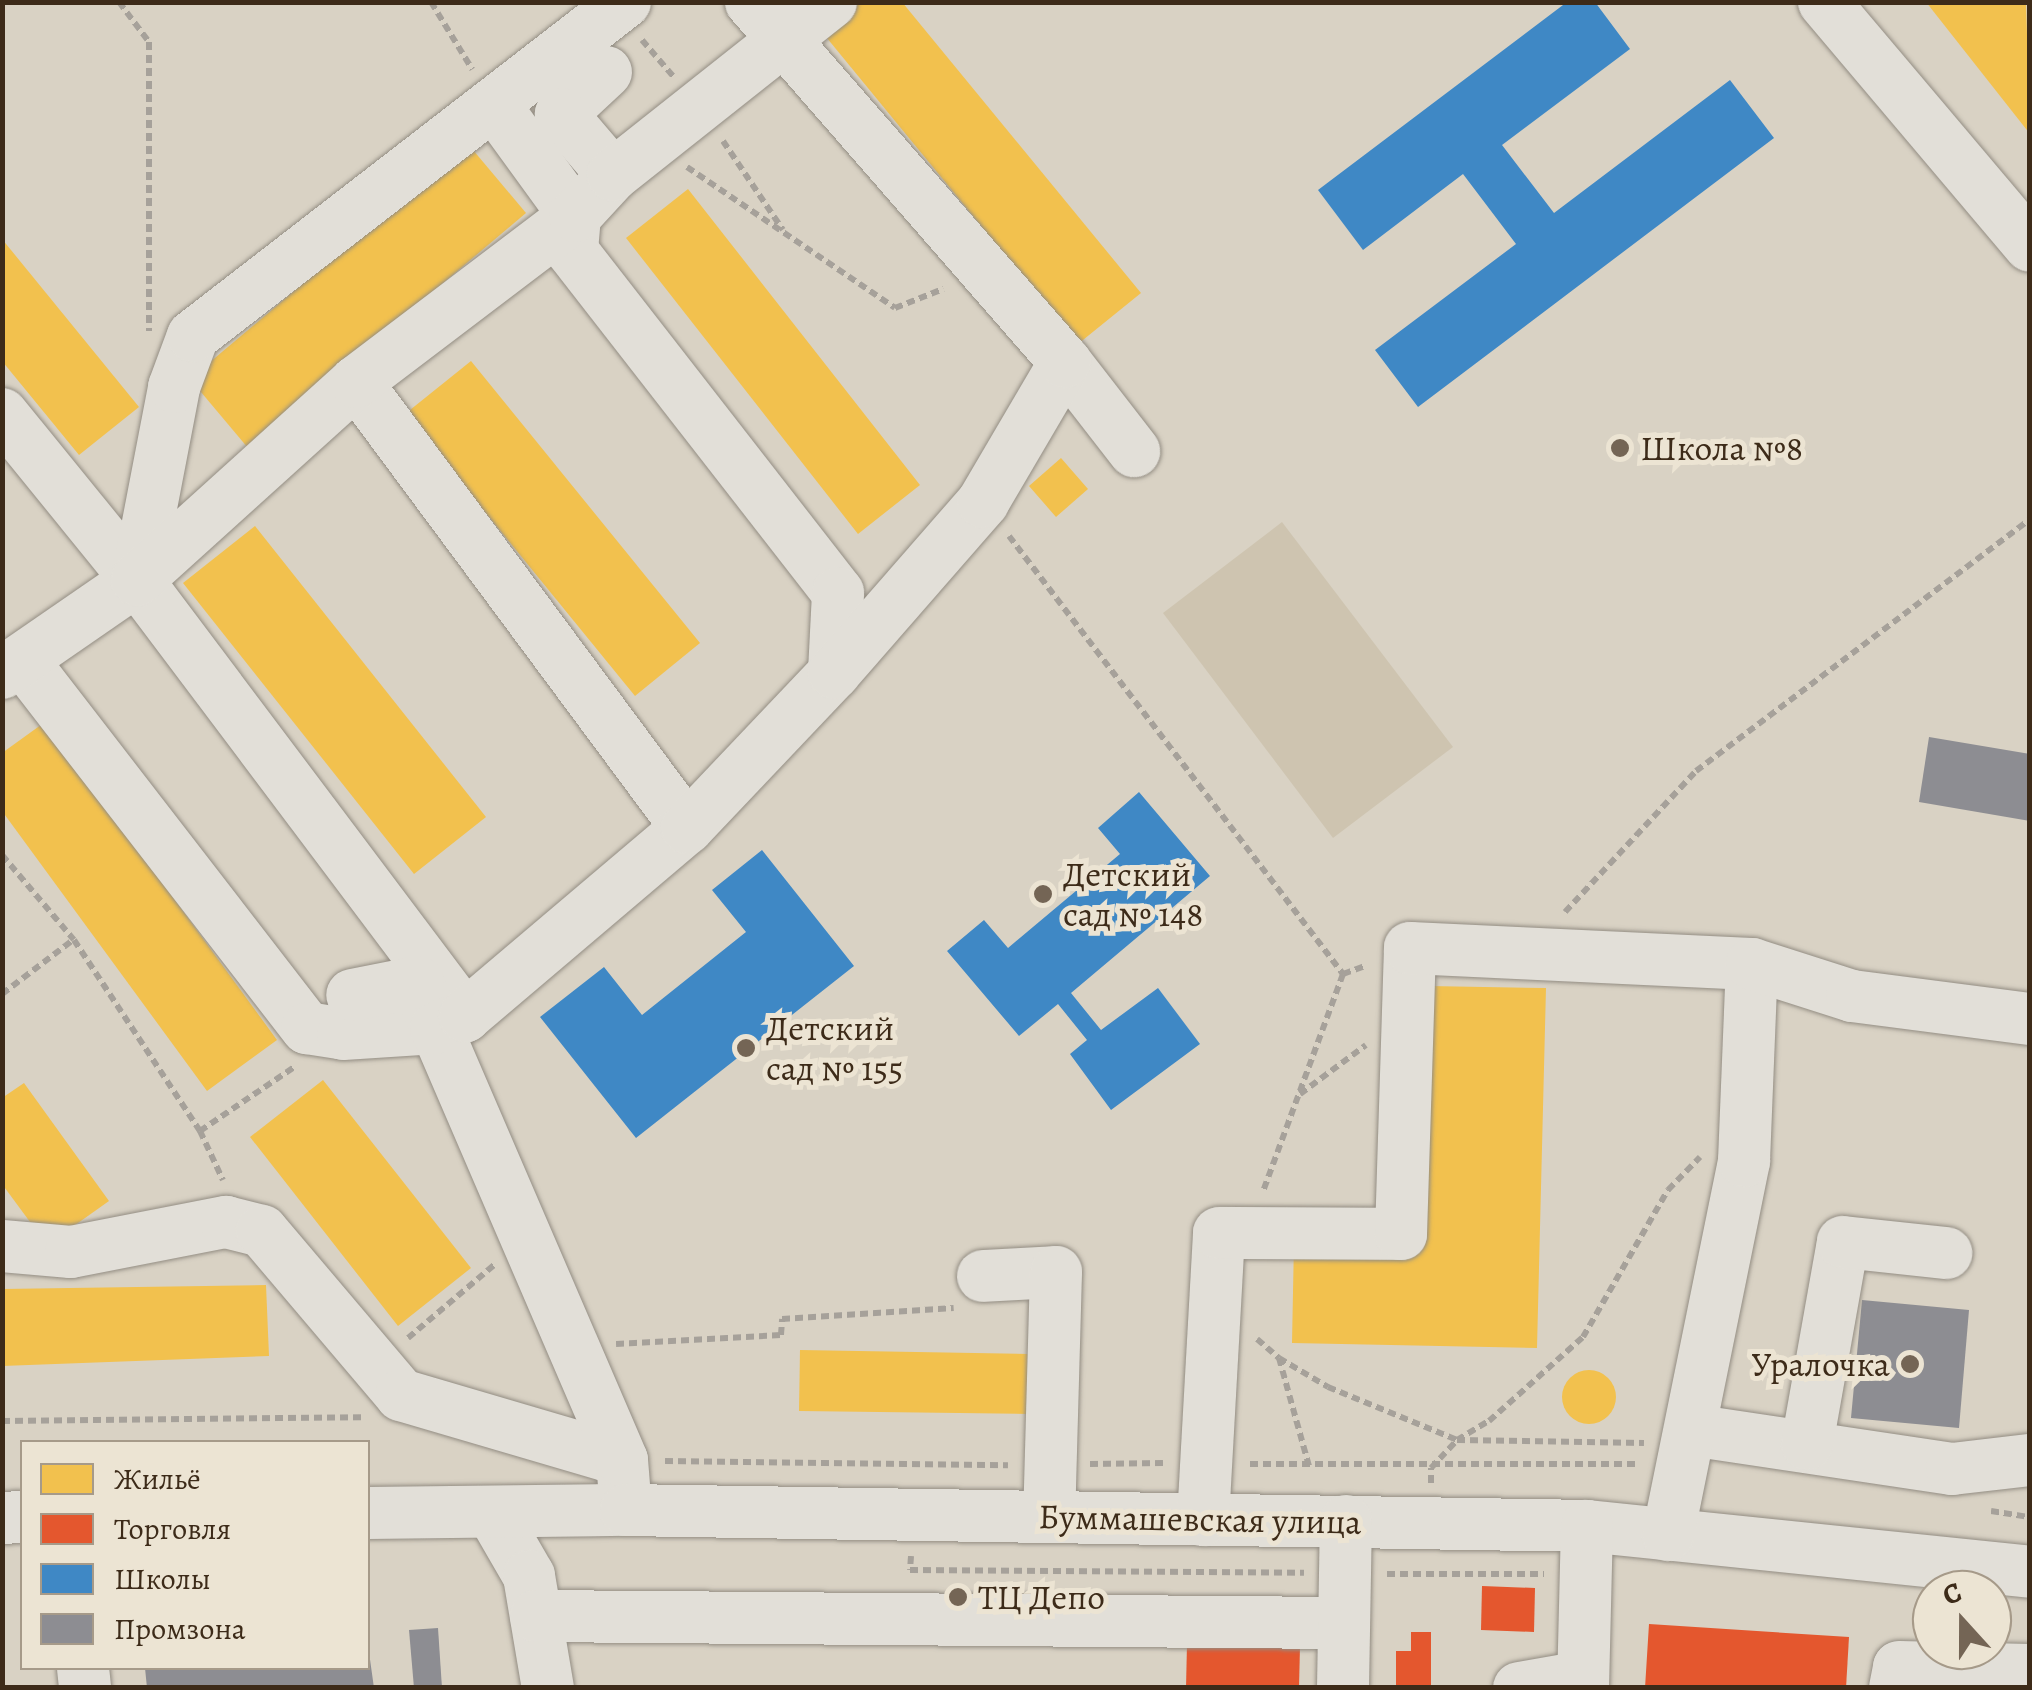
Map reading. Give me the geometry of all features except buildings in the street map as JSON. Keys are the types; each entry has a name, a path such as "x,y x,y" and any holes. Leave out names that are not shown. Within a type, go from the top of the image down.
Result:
{"street":[{"path":"751,2 1066,362 1134,451"},
{"path":"831,2 786,42 633,160 575,216 356,382 137,580 13,667 307,1028 348,1015 450,1022 687,828 834,673 984,502 1066,362"},
{"path":"1824,2 2030,246"},
{"path":"137,580 174,387 193,336 620,6"},
{"path":"606,72 560,114 633,160"},
{"path":"495,106 575,216 572,250 838,594 834,673"},
{"path":"356,382 687,828"},
{"path":"2,414 137,580 450,1022 624,1486"},
{"path":"1202,1520 1218,1234 1401,1234 1410,948 1752,964 1852,996 2030,1020"},
{"path":"1668,1535 1744,1162 1752,964"},
{"path":"2,1246 71,1252 226,1222 262,1231 401,1395 624,1486"},
{"path":"1807,1444 1842,1242 1946,1253"},
{"path":"983,1276 1056,1272 1049,1516"},
{"path":"1686,1446 1807,1444 1952,1470 2030,1460"},
{"name":"Буммашевская улица","path":"370,1513 492,1512 624,1486 1049,1516 1346,1521 1587,1550 1668,1535 2030,1572"},
{"path":"492,1512 529,1576 548,1688"},
{"path":"1343,1688 1346,1521"},
{"path":"1519,1688 1583,1682 1587,1550"},
{"path":"536,1616 1344,1598"},
{"path":"1896,1688 1899,1666 1950,1678 2030,1670"}],"path":[{"path":"119,2 149,42 145,322 174,387"},
{"path":"431,2 495,106"},
{"path":"620,6 700,108 786,234"},
{"path":"633,160 786,234 895,308 987,272"},
{"path":"984,502 1344,974 1264,1189 1218,1234"},
{"path":"1527,953 1696,771 2030,518"},
{"path":"2,856 74,940 200,1131 222,1178 262,1231"},
{"path":"2,994 74,940"},
{"path":"1298,1095 1408,1014"},
{"path":"200,1131 348,1015"},
{"path":"1432,1468 1457,1440 1489,1422 1584,1337 1668,1190 1746,1110"},
{"path":"376,1364 528,1237"},
{"path":"600,1345 781,1335 782,1320 982,1307 983,1276"},
{"path":"1214,1303 1279,1358 1328,1388 1457,1440 1686,1446"},
{"path":"1279,1358 1309,1466"},
{"path":"2,1421 375,1417"},
{"path":"624,1486 1053,1464 1432,1468 1686,1446"},
{"path":"1972,1508 2030,1517"},
{"path":"910,1570 1344,1598 1587,1550"}],"shaded area":[{"path":"1282,522 1453,747 1333,838 1163,613"}],"place":[{"name":"Школа №8","path":"1620,448"},
{"name":"Детский сад № 148","path":"1043,894"},
{"name":"Детский сад № 155","path":"746,1048"},
{"name":"Уралочка","path":"1910,1364"},
{"name":"ТЦ Депо","path":"958,1597"}]}
